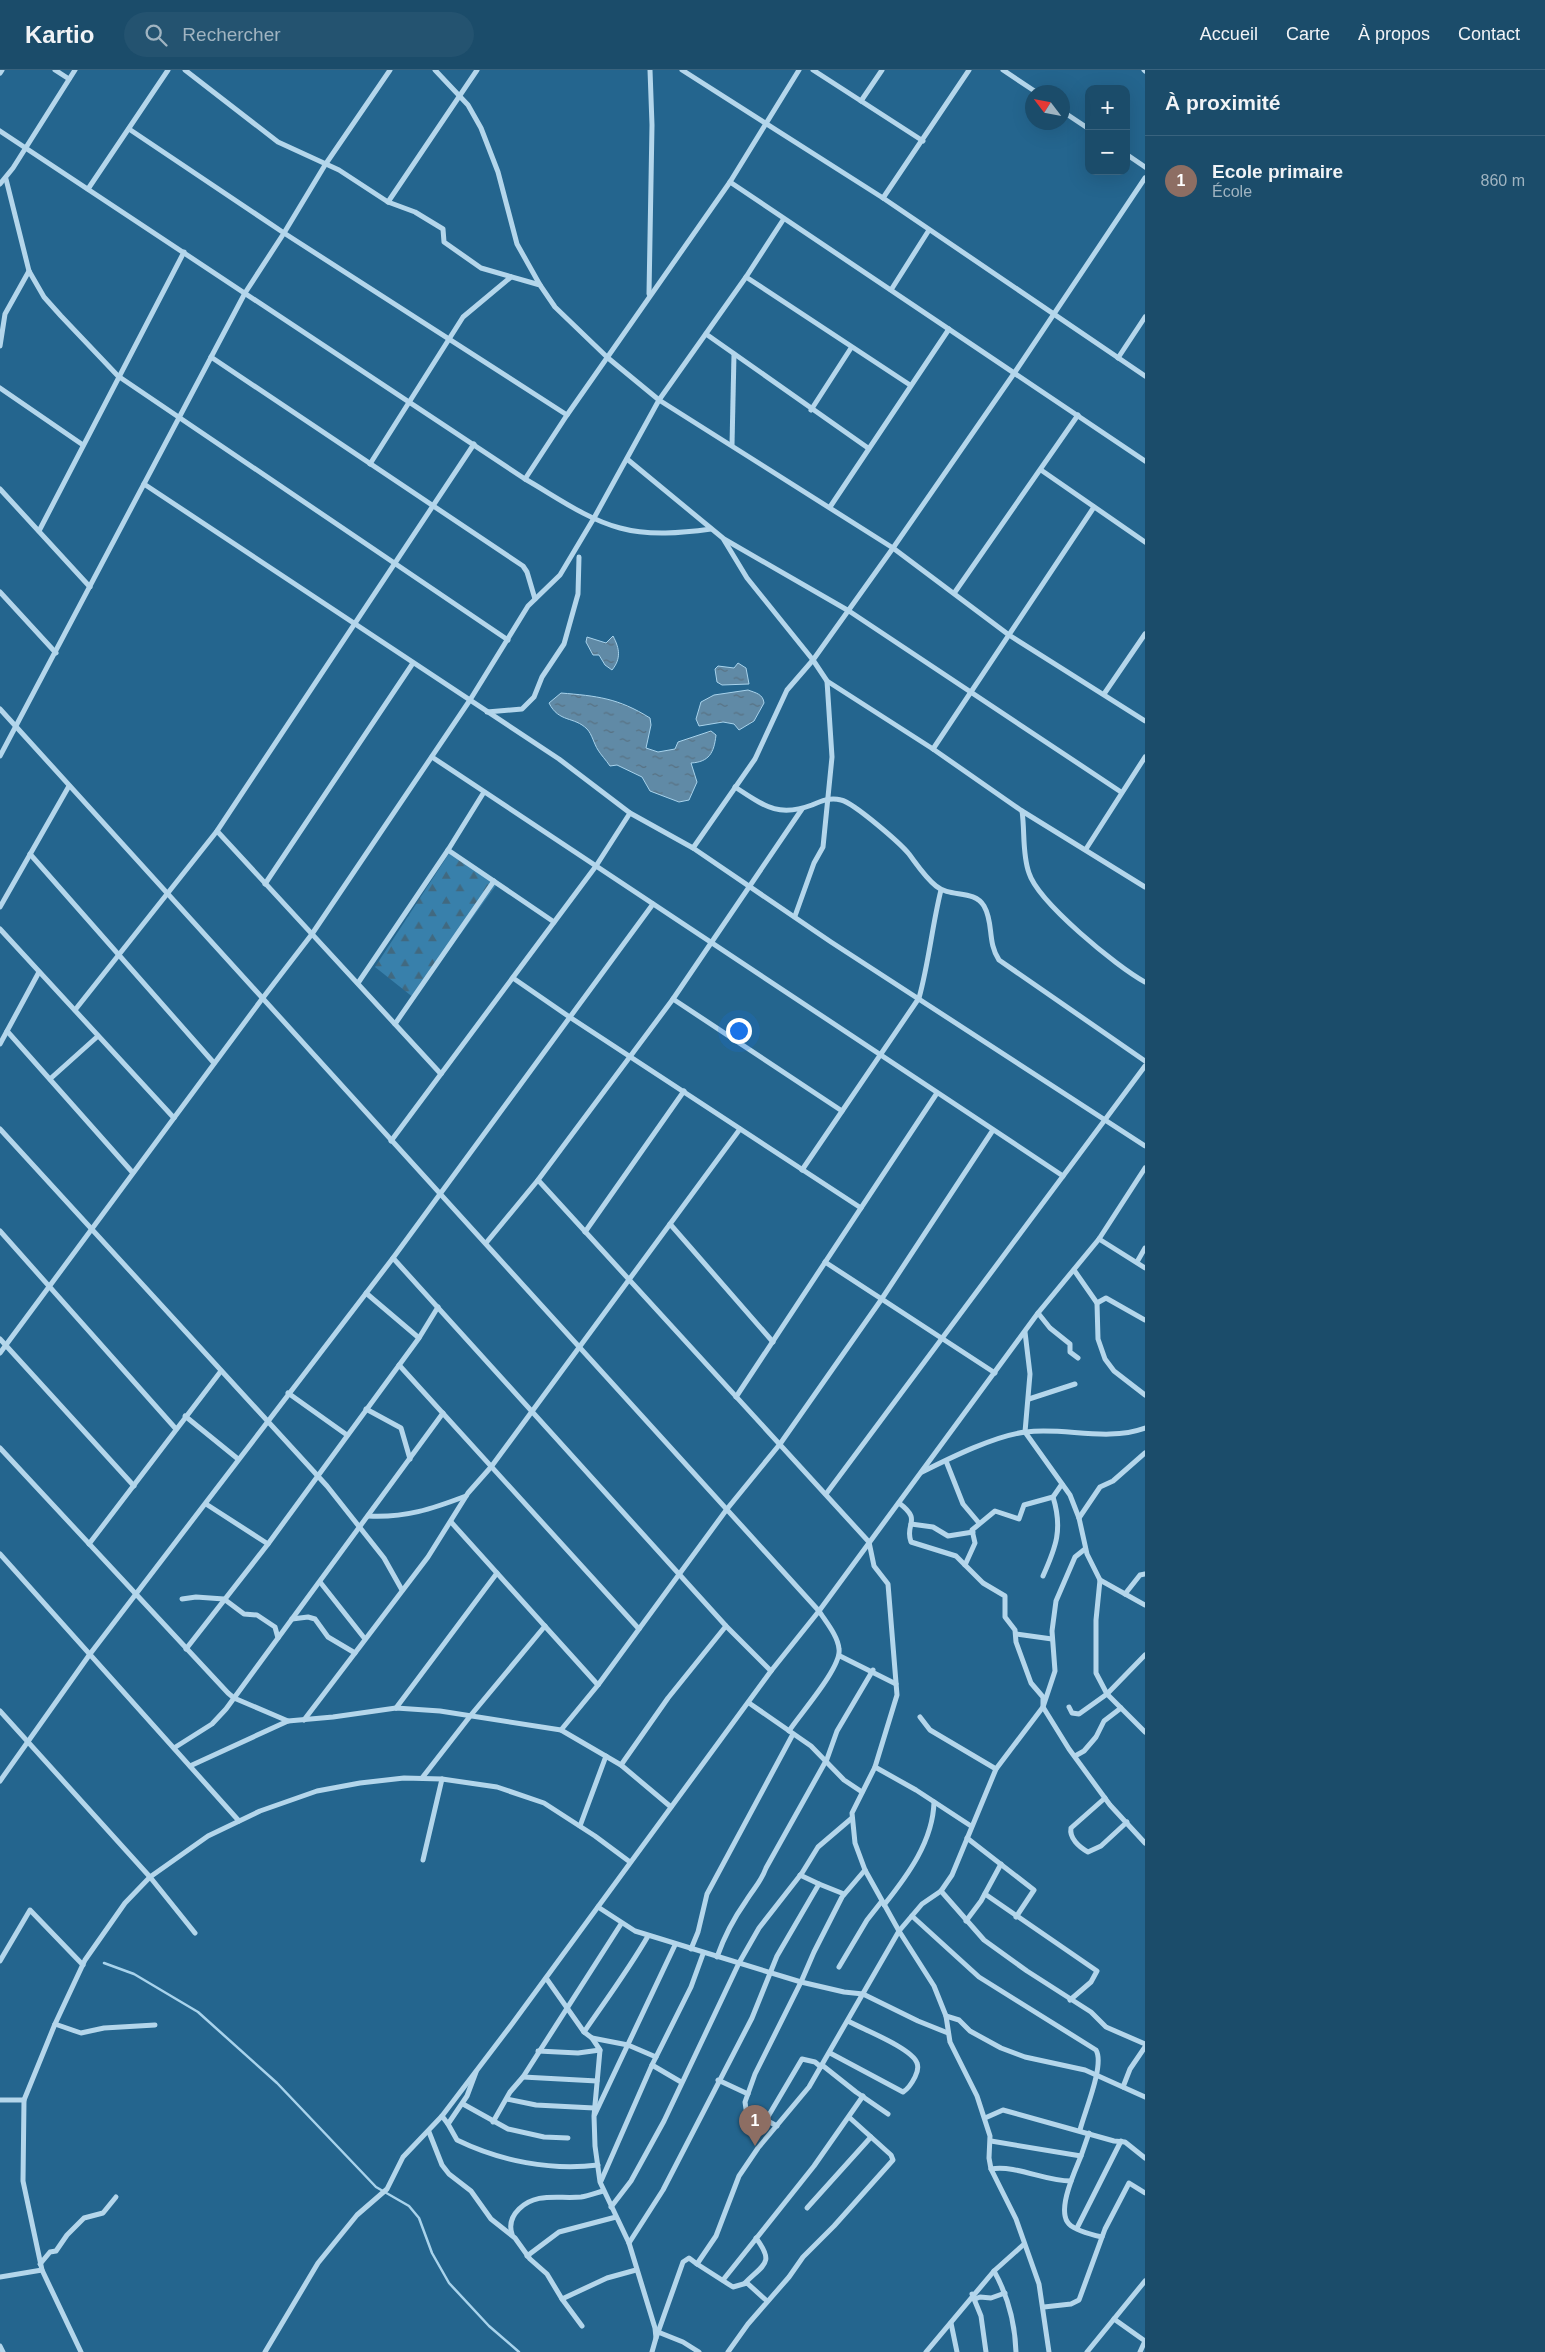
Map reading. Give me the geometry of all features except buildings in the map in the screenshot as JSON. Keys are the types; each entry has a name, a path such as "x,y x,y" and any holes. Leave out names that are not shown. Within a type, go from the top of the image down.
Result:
{"street":[{"path":"55,70 68,79"},
{"path":"0,184 6,179 75,70"},
{"path":"88,188 168,70"},
{"path":"185,70 278,142 339,170 388,202 415,212 443,228 444,242 481,268 540,285"},
{"path":"0,756 245,293 325,165 390,70"},
{"path":"436,70 468,105 481,128 498,172 517,244 540,285 555,307 608,358 660,400 893,548 1010,634 1145,721"},
{"path":"388,202 477,70"},
{"path":"649,296 652,125 650,70"},
{"path":"682,70 883,198 1145,376"},
{"path":"525,478 649,296 730,182 799,70"},
{"path":"813,70 923,141"},
{"path":"861,101 882,70"},
{"path":"883,198 969,70"},
{"path":"1003,70 1026,85"},
{"path":"1070,116 1085,126"},
{"path":"129,129 284,233 567,416"},
{"path":"0,131 525,478 594,518 620,528 665,533 711,528"},
{"path":"1130,157 1145,167"},
{"path":"694,848 766,738 787,690 813,660 893,548 1015,372 1145,178"},
{"path":"6,179 29,271 44,296 118,376 394,565 508,640"},
{"path":"730,182 783,220 1015,372 1145,460"},
{"path":"0,1353 214,1063 312,934 470,700 535,598 560,574 594,518 660,400 746,277 783,220"},
{"path":"891,290 929,230"},
{"path":"39,531 184,252"},
{"path":"0,346 5,314 29,271"},
{"path":"370,464 448,338 467,313 511,277"},
{"path":"746,277 851,348 910,385"},
{"path":"1118,358 1145,317"},
{"path":"830,507 949,329"},
{"path":"706,334 811,410 868,448"},
{"path":"811,410 851,348"},
{"path":"732,445 734,354"},
{"path":"211,356 523,566 527,572 535,598"},
{"path":"0,388 83,445"},
{"path":"955,592 1078,415"},
{"path":"75,1010 217,831 474,444"},
{"path":"627,458 724,539 848,611 1121,792"},
{"path":"1041,470 1145,542"},
{"path":"144,484 559,759 630,813 694,848 832,942 1145,1146"},
{"path":"0,489 90,586"},
{"path":"933,749 1094,507"},
{"path":"724,539 747,578 813,660 827,682 933,749 1022,811 1145,887"},
{"path":"487,712 522,709 534,696 542,677 564,644 578,594 579,557"},
{"path":"0,592 56,652"},
{"path":"1104,694 1145,634"},
{"path":"265,884 413,663"},
{"path":"795,916 814,863 823,847 832,757 827,682"},
{"path":"0,709 819,1611 838,1644 840,1656 791,1732 707,1894 698,1932 691,1949"},
{"path":"432,757 1063,1176"},
{"path":"1086,849 1145,757"},
{"path":"0,907 69,786"},
{"path":"735,787 769,809 783,811 802,809 828,799 847,802 908,853 926,877 941,890 975,897 983,904 989,919 992,950 999,960 1145,1061"},
{"path":"358,984 448,850 484,792"},
{"path":"486,1243 538,1180 673,999 802,809"},
{"path":"1022,811 1028,872 1038,890 1088,940 1133,976 1145,982"},
{"path":"392,1141 596,866 630,813"},
{"path":"217,831 441,1074"},
{"path":"448,850 554,922"},
{"path":"30,854 214,1063"},
{"path":"396,1024 494,881"},
{"path":"802,1170 919,998 928,967 934,918 941,890"},
{"path":"0,1781 90,1654 393,1258 653,904"},
{"path":"0,929 174,1118"},
{"path":"0,1044 40,972"},
{"path":"513,978 861,1208"},
{"path":"673,999 842,1111"},
{"path":"7,1031 133,1172"},
{"path":"50,1079 98,1036"},
{"path":"826,1494 940,1338 1145,1066"},
{"path":"585,1232 684,1091"},
{"path":"736,1397 937,1093"},
{"path":"0,1129 317,1476 384,1558 402,1590"},
{"path":"304,1720 402,1590 451,1522 467,1495 532,1412 740,1129"},
{"path":"561,1730 598,1684 727,1509 780,1444 882,1300 993,1130"},
{"path":"265,2352 318,2263 357,2215 387,2189 403,2157 429,2132 442,2116 546,1978 771,1671 819,1611 1038,1313 1099,1239 1145,1168"},
{"path":"538,1180 869,1542 874,1566 888,1584 896,1704 875,1767 862,1792 852,1818 855,1843 865,1870 898,1931 931,1981 946,2016 948,2033 985,2118 991,2141 989,2158 991,2169 1016,2219 1023,2245 1039,2284 1044,2307 1048,2352"},
{"path":"670,1224 773,1342"},
{"path":"0,1231 176,1429"},
{"path":"1099,1239 1145,1268"},
{"path":"1137,1262 1145,1248"},
{"path":"393,1258 726,1626 771,1671"},
{"path":"825,1262 994,1373"},
{"path":"1074,1270 1097,1302 1098,1339 1105,1359 1114,1372 1145,1395"},
{"path":"366,1293 419,1338"},
{"path":"1097,1302 1106,1298 1145,1320"},
{"path":"186,1649 268,1544 419,1338 438,1307"},
{"path":"1038,1313 1050,1328 1070,1344 1070,1352 1078,1358"},
{"path":"1025,1332 1030,1374 1025,1432 1070,1494 1079,1518 1085,1549 1090,1563 1100,1580 1145,1605"},
{"path":"0,1339 134,1486"},
{"path":"399,1365 639,1629"},
{"path":"89,1544 185,1416 221,1372"},
{"path":"1029,1400 1075,1384"},
{"path":"288,1393 347,1435"},
{"path":"366,1409 401,1428 410,1459"},
{"path":"174,1748 212,1724 234,1698 443,1413"},
{"path":"185,1416 238,1459"},
{"path":"920,1472 1004,1437 1025,1432 1046,1431 1089,1435 1145,1428"},
{"path":"0,1448 186,1649 234,1698 288,1721"},
{"path":"1079,1518 1100,1487 1113,1481 1145,1453"},
{"path":"946,1461 963,1504 979,1523"},
{"path":"965,1564 975,1543 972,1528 994,1511 1019,1519 1024,1506 1053,1497 1062,1484"},
{"path":"368,1516 392,1517 408,1514 467,1495"},
{"path":"1043,1576 1058,1537 1058,1513 1053,1497"},
{"path":"899,1503 910,1511 912,1518 911,1542 946,1551 956,1556 983,1583 1005,1596 1005,1617 1016,1634 1016,1642 1030,1679 1042,1697 1043,1707 1105,1798 1145,1843"},
{"path":"206,1504 268,1544"},
{"path":"451,1522 598,1684"},
{"path":"911,1524 933,1527 948,1536 972,1532"},
{"path":"698,2264 716,2236 739,2176 758,2148 809,2087 898,1931 922,1904 941,1891 952,1875 996,1769 1043,1707 1055,1671 1052,1639 1056,1600 1075,1557 1085,1549"},
{"path":"0,1554 239,1821"},
{"path":"396,1708 497,1573"},
{"path":"1126,1594 1140,1575 1145,1574"},
{"path":"1100,1580 1096,1620 1096,1673 1107,1694 1145,1732"},
{"path":"320,1582 365,1639"},
{"path":"182,1599 224,1599 244,1614 257,1615 275,1628 278,1638"},
{"path":"292,1619 308,1617 314,1619 328,1637 355,1653"},
{"path":"422,1778 471,1715 545,1626"},
{"path":"621,1765 668,1698 726,1626"},
{"path":"1016,1634 1052,1639"},
{"path":"1069,1707 1072,1713 1077,1715 1107,1694 1145,1655"},
{"path":"840,1656 873,1670 896,1684"},
{"path":"717,1957 730,1927 764,1876 766,1868 827,1759 832,1739 873,1670"},
{"path":"749,1703 812,1746 827,1759 844,1780 862,1792"},
{"path":"190,1766 288,1721 396,1708 471,1715 561,1730 621,1765 671,1807"},
{"path":"1075,1756 1084,1750 1096,1737 1104,1721 1121,1708"},
{"path":"0,1711 150,1877 195,1933"},
{"path":"920,1717 930,1730 996,1769"},
{"path":"580,1826 606,1756"},
{"path":"875,1767 971,1826"},
{"path":"81,2352 40,2264 23,2181 24,2100 55,2024 83,1965 125,1903 150,1877 208,1836 260,1811 317,1791 360,1783 422,1778 497,1787 544,1803 630,1862"},
{"path":"423,1860 442,1779"},
{"path":"1105,1798 1071,1828 1072,1836 1079,1846 1088,1852 1101,1846 1127,1822"},
{"path":"839,1967 866,1920 883,1903 924,1845 932,1824 934,1802"},
{"path":"611,2207 636,2172 664,2121 739,1963 769,1912 800,1876 818,1847 852,1818"},
{"path":"967,1838 1034,1890 1016,1917"},
{"path":"966,1921 985,1894 1001,1864"},
{"path":"777,2126 746,2109 744,2106 748,2094 755,2074 844,1894 865,1870"},
{"path":"800,1876 844,1894"},
{"path":"629,2242 663,2190 718,2080 752,2018 782,1948 820,1884"},
{"path":"941,1891 984,1940 1070,2000 1092,2013 1106,2027 1145,2046 1130,2069 1124,2087"},
{"path":"985,1894 1097,1972 1091,1982 1070,2000"},
{"path":"598,1907 621,1924 648,1936 703,1954 802,1982 844,1992 863,1994 918,2021 948,2033"},
{"path":"0,1961 30,1910 83,1965"},
{"path":"912,1916 979,1977 1096,2050 1098,2054 1097,2074 1080,2130"},
{"path":"494,2122 506,2099 523,2077 621,1924"},
{"path":"584,2032 609,1994 628,1970 648,1936"},
{"path":"594,2116 675,1945"},
{"path":"600,2182 652,2065 692,1987 703,1954"},
{"path":"546,1978 584,2032 592,2038 600,2050 594,2108 600,2182 629,2242 656,2338"},
{"path":"946,2016 958,2020 970,2031 1001,2048 1020,2055 1097,2074 1145,2097"},
{"path":"830,2053 902,2092 907,2089 915,2077 918,2065 912,2056 895,2044 848,2021"},
{"path":"55,2024 80,2033 104,2028 155,2025"},
{"path":"592,2038 628,2045 656,2058"},
{"path":"538,2051 578,2053 600,2050"},
{"path":"766,2120 802,2059 822,2066 888,2114"},
{"path":"652,2065 681,2082"},
{"path":"448,2124 463,2104 478,2067"},
{"path":"523,2077 597,2081"},
{"path":"718,2080 748,2094"},
{"path":"722,2280 814,2166 850,2118 862,2096"},
{"path":"506,2099 536,2105 594,2108"},
{"path":"0,2100 24,2100"},
{"path":"463,2104 494,2122 524,2133 568,2138"},
{"path":"985,2118 1003,2110 1121,2141 1144,2154"},
{"path":"442,2116 455,2138 460,2142 520,2162 561,2167 598,2165"},
{"path":"728,2352 807,2252 834,2226 893,2160 850,2118"},
{"path":"429,2132 439,2159 449,2174 470,2191 497,2224 512,2234"},
{"path":"1089,2133 1071,2181 1065,2212 1068,2223 1102,2236"},
{"path":"807,2208 871,2137"},
{"path":"991,2141 1081,2156"},
{"path":"1077,2228 1121,2141"},
{"path":"991,2169 1004,2168 1071,2181"},
{"path":"1044,2307 1071,2304 1080,2299 1102,2236 1129,2183 1145,2193"},
{"path":"582,2326 562,2299 547,2274 527,2256 510,2228 513,2217 523,2205 533,2198 582,2197 603,2191"},
{"path":"40,2264 50,2252 56,2251 67,2235 84,2218 103,2213 116,2197"},
{"path":"527,2256 559,2232 616,2216"},
{"path":"652,2352 683,2262 689,2258 735,2288 745,2283 766,2261 766,2251 756,2238"},
{"path":"926,2352 974,2297 994,2270 1023,2245"},
{"path":"0,2277 42,2270"},
{"path":"562,2299 607,2278 636,2270"},
{"path":"994,2270 1005,2293 1014,2327 1016,2352"},
{"path":"1087,2352 1145,2281"},
{"path":"745,2283 767,2301"},
{"path":"974,2297 991,2298 1005,2293"},
{"path":"974,2297 981,2316 986,2352"},
{"path":"1114,2318 1145,2341 1140,2352"},
{"path":"951,2323 957,2352"},
{"path":"658,2332 683,2342 698,2352"},
{"path":"0,2346 3,2352"}],"green space":[{"path":"450,852 497,884 414,998 375,967"}],"water":[{"path":"613,636 617,645 618,658 612,670 605,665 599,655 593,655 586,642 587,637 606,643"},
{"path":"738,663 746,668 749,684 722,685 717,682 715,669 718,666 734,668"},
{"path":"748,690 761,696 764,703 754,721 739,730 734,724 723,722 699,726 696,719 701,702 714,695"},
{"path":"561,693 607,699 628,706 650,718 651,725 646,748 658,752 675,749 678,742 711,731 716,735 714,747 710,755 702,761 691,763 697,782 689,800 679,802 650,791 642,777 617,765 610,766 598,750 587,729 577,722 562,717 553,709 549,703"}],"waterway":[{"path":"104,1963 134,1974 198,2012 277,2083 376,2187 409,2206 419,2218 432,2253 449,2283 489,2326 519,2352"}],"place":[{"name":"Ecole primaire","path":"755,2146"}]}
